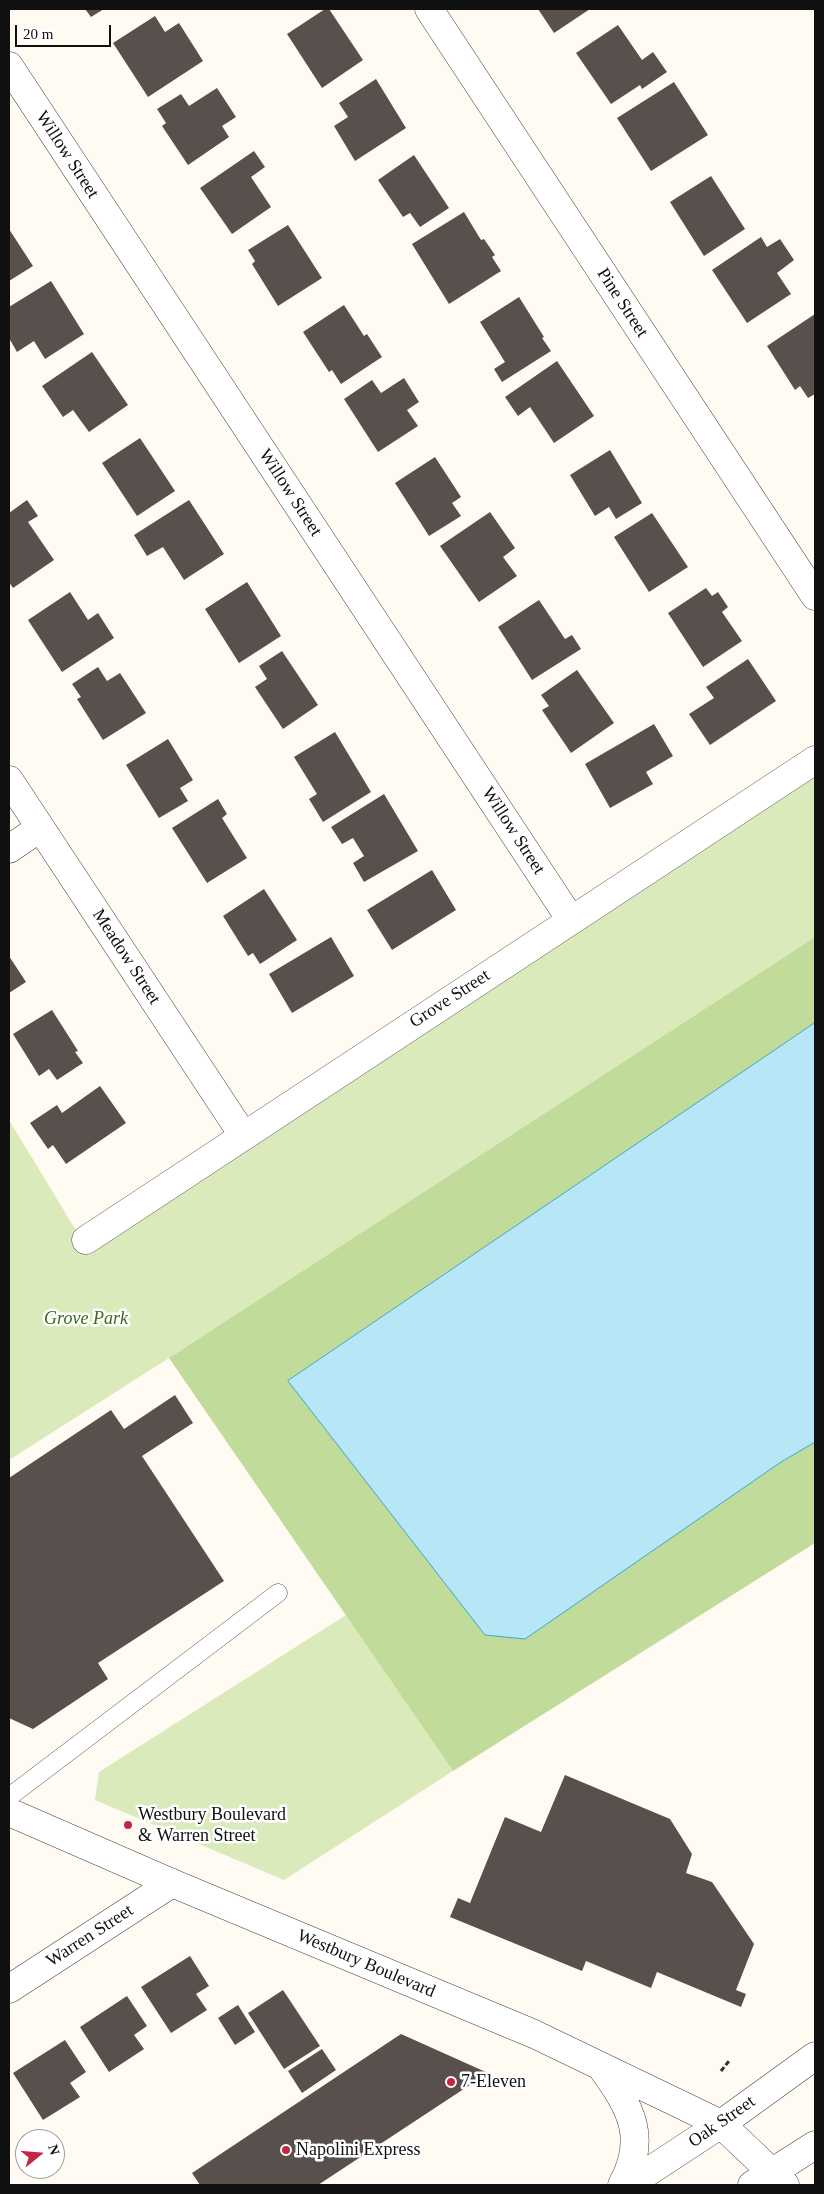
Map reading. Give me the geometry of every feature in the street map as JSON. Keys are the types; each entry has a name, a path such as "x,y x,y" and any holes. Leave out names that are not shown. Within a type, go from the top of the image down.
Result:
{"street":[{"name":"Pine Street","path":"429,9 815,596"},
{"name":"Willow Street","path":"9,66 571,920"},
{"name":"Grove Street","path":"86,1240 815,760"},
{"name":"Meadow Street","path":"9,780 243,1135"},
{"path":"9,849 40,828"},
{"name":"Westbury Boulevard","path":"9,1812 172,1883 534,2034 721,2124"},
{"name":"Warren Street","path":"9,1989 172,1883"},
{"name":"Oak Street","path":"628,2185 721,2124 815,2056"},
{"path":"601,2066 628,2110 636,2144 631,2169 622,2185"},
{"path":"721,2124 770,2181 815,2145"}],"lane":[{"path":"9,1797 278,1593"}],"path":[{"path":"721,2071 729,2061"}],"green space":[{"name":"Grove Park","path":"815,760 815,937 169,1358 9,1460 9,1120 83,1242"},
{"path":"815,937 815,1023 288,1381 781,1462 815,1442 815,1543 453,1771 169,1358"},
{"path":"346,1615 453,1771 284,1880 95,1800 99,1772"}],"water":[{"path":"815,1023 815,1442 781,1462 525,1639 485,1635 288,1381"}],"building":[{"path":"85,9 104,9 91,17"},
{"path":"325,9 329,9 363,60 322,88 287,34"},
{"path":"538,9 590,9 554,33"},
{"path":"155,16 165,32 179,23 203,61 148,97 113,43"},
{"path":"618,25 642,60 653,52 667,72 642,89 640,85 611,104 576,53"},
{"path":"376,79 406,128 355,161 334,126 348,117 339,103"},
{"path":"674,82 708,135 651,171 617,118"},
{"path":"217,88 236,117 222,126 229,137 188,165 162,126 166,123 157,109 181,94 189,106"},
{"path":"254,151 265,167 251,177 271,207 232,234 200,188"},
{"path":"414,155 449,208 420,227 410,213 403,217 378,180"},
{"path":"711,176 745,229 704,256 670,202"},
{"path":"464,212 481,240 484,239 495,255 492,257 501,271 449,304 412,244"},
{"path":"288,225 322,278 278,306 252,264 255,261 248,250"},
{"path":"9,229 33,266 9,281"},
{"path":"761,237 767,247 780,239 794,260 777,273 791,294 747,323 712,270"},
{"path":"51,281 84,334 45,359 34,341 17,352 9,338 9,307"},
{"path":"519,297 551,351 502,382 494,369 505,362 480,322"},
{"path":"344,305 364,336 367,334 382,357 341,384 332,370 329,372 303,332"},
{"path":"815,314 815,394 808,398 800,386 795,390 767,346"},
{"path":"92,352 128,405 89,432 73,410 63,417 42,386"},
{"path":"557,361 594,416 554,443 530,407 518,416 505,397"},
{"path":"404,378 419,402 407,410 418,426 378,452 344,399 372,380 381,393"},
{"path":"140,438 175,491 137,516 102,463"},
{"path":"610,450 642,503 616,519 609,507 595,516 570,475"},
{"path":"435,457 461,497 452,503 461,516 429,536 395,483"},
{"path":"27,500 38,516 28,522 54,560 13,588 9,582 9,513"},
{"path":"189,500 224,554 184,580 163,547 147,556 134,535"},
{"path":"490,512 515,548 503,557 517,576 479,602 440,546"},
{"path":"652,513 688,567 649,592 614,537"},
{"path":"247,582 281,636 239,663 205,609"},
{"path":"706,588 712,596 718,592 728,607 722,612 742,641 703,667 668,613"},
{"path":"70,592 88,620 98,613 114,638 62,672 28,620"},
{"path":"539,600 565,639 572,635 581,649 532,680 498,627"},
{"path":"282,651 318,705 283,729 255,687 267,679 259,666"},
{"path":"748,659 776,701 710,745 689,714 714,698 706,687"},
{"path":"98,667 107,681 120,673 146,713 103,740 77,699 81,697 72,684"},
{"path":"577,670 614,723 571,753 542,710 549,706 541,695"},
{"path":"654,724 673,756 646,772 653,784 610,808 585,764"},
{"path":"335,732 371,792 323,822 309,799 317,794 294,757"},
{"path":"168,739 193,780 180,788 188,801 159,818 126,765"},
{"path":"384,794 418,851 364,882 353,863 364,856 353,838 342,844 331,827"},
{"path":"218,799 227,814 222,818 247,858 207,883 172,828"},
{"path":"432,870 456,910 392,950 367,910"},
{"path":"264,889 297,940 260,964 253,953 248,956 223,916"},
{"path":"331,937 354,976 292,1013 269,974"},
{"path":"9,956 26,982 9,993"},
{"path":"52,1010 78,1051 75,1052 83,1063 57,1080 49,1069 39,1076 13,1034"},
{"path":"100,1086 126,1123 66,1164 53,1145 48,1149 30,1123 57,1105 62,1113"},
{"path":"175,1395 193,1423 142,1456 224,1581 98,1663 108,1679 33,1729 9,1718 9,1478 111,1410 124,1429"},
{"path":"565,1775 670,1819 692,1854 686,1873 712,1882 754,1944 736,1990 746,1994 741,2007 657,1972 651,1988 586,1961 582,1971 450,1917 458,1898 470,1903 505,1817 541,1832"},
{"path":"190,1956 209,1986 196,1994 207,2010 171,2033 141,1987"},
{"path":"283,1990 320,2046 284,2069 248,2013"},
{"path":"127,1996 147,2026 134,2035 144,2049 109,2072 80,2027"},
{"path":"238,2005 255,2032 235,2045 218,2018"},
{"path":"401,2034 488,2073 318,2185 200,2185 192,2173"},
{"path":"65,2040 86,2072 70,2083 80,2097 43,2120 13,2073"},
{"path":"322,2049 336,2070 302,2093 288,2071"}],"place":[{"name":"Westbury Boulevard & Warren Street","path":"128,1825"},
{"name":"7-Eleven","path":"451,2082"},
{"name":"Napolini Express","path":"286,2150"}]}
